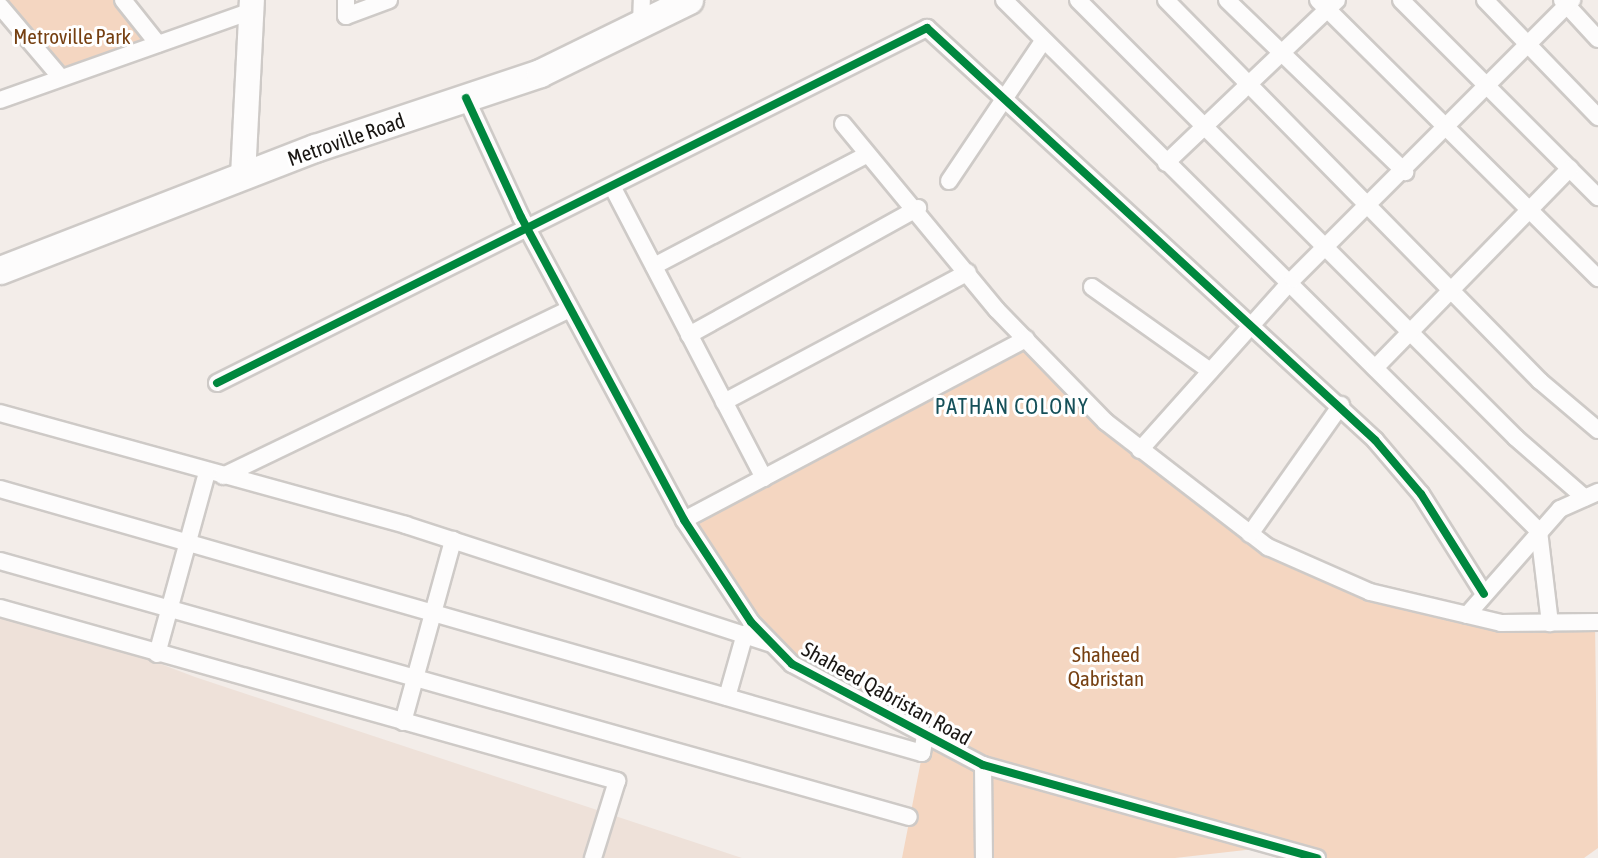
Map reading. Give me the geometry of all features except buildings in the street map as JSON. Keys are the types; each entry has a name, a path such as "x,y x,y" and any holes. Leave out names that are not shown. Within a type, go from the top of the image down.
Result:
{"main road":[{"name":"Metroville Road","path":"0,270 243,176 540,73 641,12 689,0"}],"street":[{"path":"123,0 158,44"},
{"path":"346,0 346,16 389,0"},
{"path":"1004,0 1539,531 1550,623"},
{"path":"1166,0 1367,208 1540,381 1598,430"},
{"path":"1227,0 1405,172"},
{"path":"1401,0 1486,90 1598,197"},
{"path":"1485,0 1598,117"},
{"path":"1080,1 1516,438 1591,495 1560,509 1467,615"},
{"path":"1140,450 1289,283 1448,129 1567,2 1598,39"},
{"path":"1166,162 1282,54 1327,3 1448,129 1598,278"},
{"path":"0,6 61,78"},
{"path":"0,99 158,44 252,6 243,176"},
{"path":"217,383 529,231 927,28 1250,327 1341,405 1421,494 1484,594"},
{"path":"949,181 1002,97 1042,40"},
{"name":"Shaheed Qabristan Road","path":"466,98 529,231 684,520 751,622 792,664 982,765 1317,858"},
{"path":"843,124 866,155 918,208 968,272 1026,339 1140,450 1250,534 1370,592 1501,623 1598,622"},
{"path":"654,266 866,155"},
{"path":"1375,368 1409,330 1570,168"},
{"path":"613,188 764,478"},
{"path":"689,335 918,208"},
{"path":"724,402 968,272"},
{"path":"1092,286 1210,371"},
{"path":"158,654 188,542 215,474 570,309"},
{"path":"684,520 1026,339"},
{"path":"1250,534 1341,405"},
{"path":"0,413 453,540 772,643"},
{"path":"0,489 922,753 925,735"},
{"path":"403,722 453,540"},
{"path":"0,561 909,817"},
{"path":"0,608 617,781 593,858"},
{"path":"727,697 745,634"},
{"path":"982,765 984,858"}],"shaded area":[{"path":"0,603 195,677 742,858 0,858"}],"green space":[{"name":"Metroville Park","path":"0,0 123,0 158,44 61,78"},
{"name":"Shaheed Qabristan","path":"1026,340 1106,422 1268,547 1370,592 1501,623 1595,622 1598,848 1584,858 1317,858 1272,847 1175,858 902,858 926,735 792,664 687,524"}],"cycle path":[{"path":"217,383 927,28 1375,440 1421,494 1484,594"},
{"path":"466,98 521,217 684,520 751,622 792,664 983,765 1317,858"}],"district":[{"name":"PATHAN COLONY","path":"1012,407"}]}
